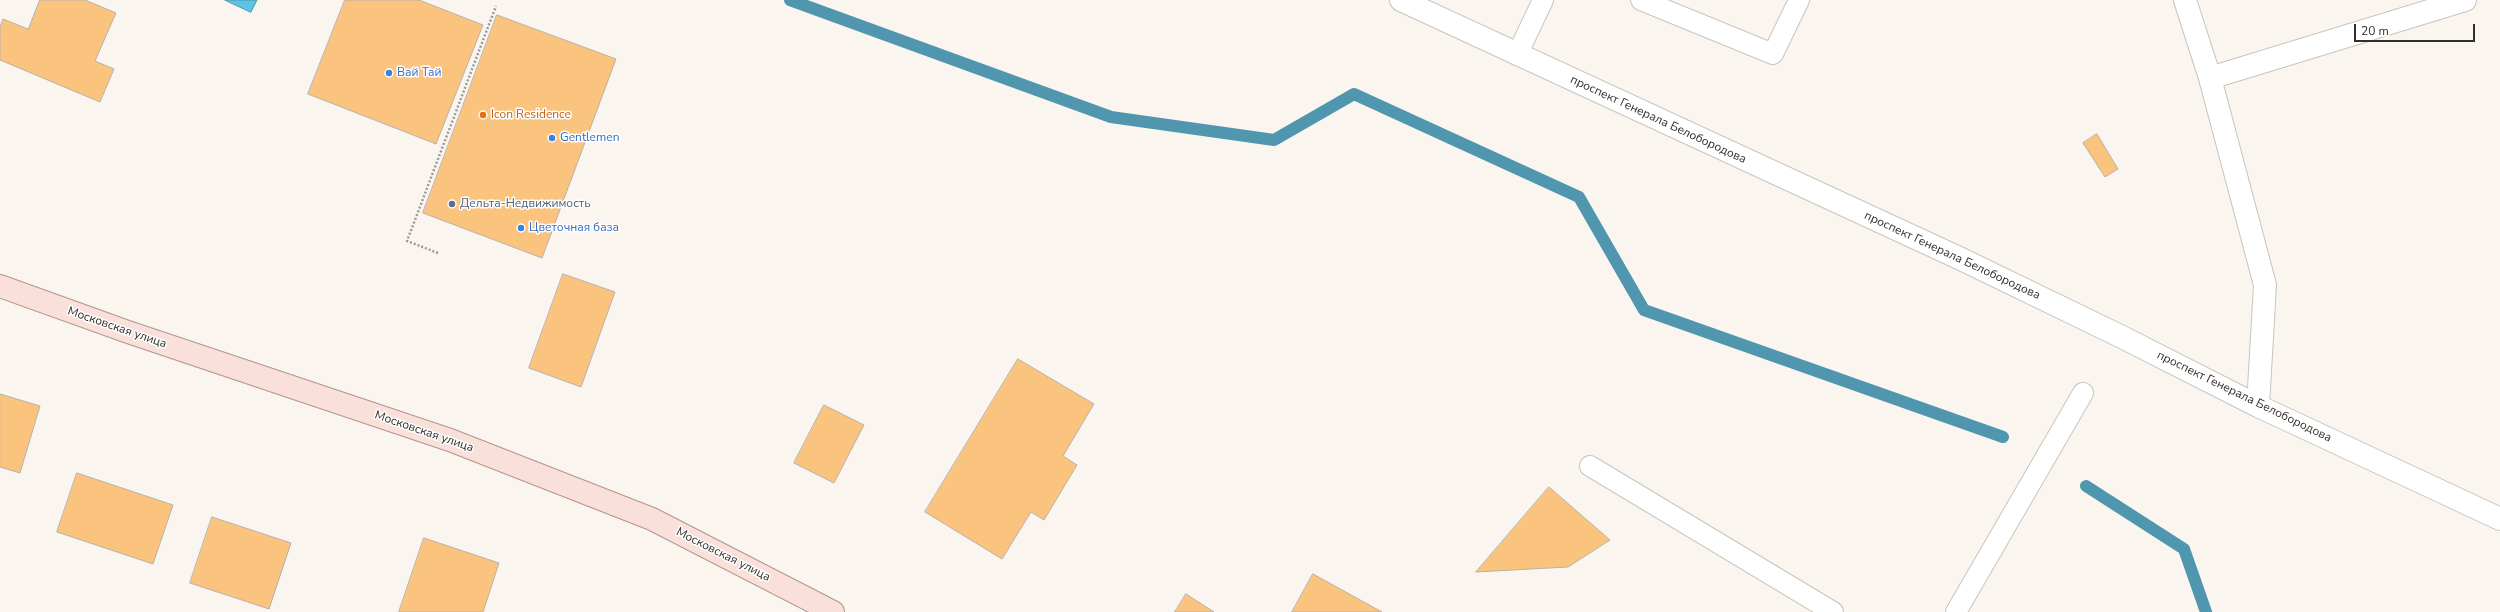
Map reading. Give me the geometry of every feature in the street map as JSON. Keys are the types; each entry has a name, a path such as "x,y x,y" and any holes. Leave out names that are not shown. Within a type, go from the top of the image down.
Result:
{"main road":[{"name":"Московская улица","path":"0,286 136,335 450,440 637,513 833,612"}],"street":[{"name":"проспект Генерала Белобородова","path":"1401,0 1517,55 1959,258 2120,336 2258,406 2500,519"},
{"path":"2186,0 2210,78 2265,285 2258,406"},
{"path":"2210,78 2464,0"}],"lane":[{"path":"1517,55 1543,0"},
{"path":"1641,0 1774,54 1799,0"},
{"path":"1956,612 2083,393"},
{"path":"1590,466 1833,612"}],"path":[{"path":"438,253 407,241 496,6"}],"water":[{"path":"225,0 257,0 251,12"}],"building":[{"path":"40,0 85,0 116,13 95,61 114,69 100,102 0,60 0,27 3,19 28,29"},
{"path":"345,0 419,0 483,25 436,144 308,94"},
{"path":"497,15 616,59 542,258 423,213"},
{"path":"2097,134 2118,169 2105,177 2083,143"},
{"path":"563,274 615,292 581,387 529,368"},
{"path":"1018,359 1094,404 1063,456 1077,465 1044,520 1031,512 1002,559 925,512"},
{"path":"0,394 40,406 20,473 0,467"},
{"path":"824,405 864,425 834,483 794,463"},
{"path":"77,473 173,505 153,564 57,532"},
{"path":"1549,487 1610,540 1568,567 1476,572"},
{"path":"212,517 291,543 269,609 190,583"},
{"path":"424,538 499,563 483,612 399,612"},
{"path":"1313,574 1382,612 1292,612"},
{"path":"1186,594 1214,612 1175,612"}],"waterway":[{"path":"790,0 1111,117 1274,140 1354,94 1579,197 1644,310 2003,437"},
{"path":"2086,486 2184,549 2206,612"}],"place":[{"name":"Вай Тай","path":"389,73"},
{"name":"Icon Residence","path":"483,115"},
{"name":"Gentlemen","path":"552,138"},
{"name":"Дельта-Недвижимость","path":"452,204"},
{"name":"Цветочная база","path":"521,228"}]}
